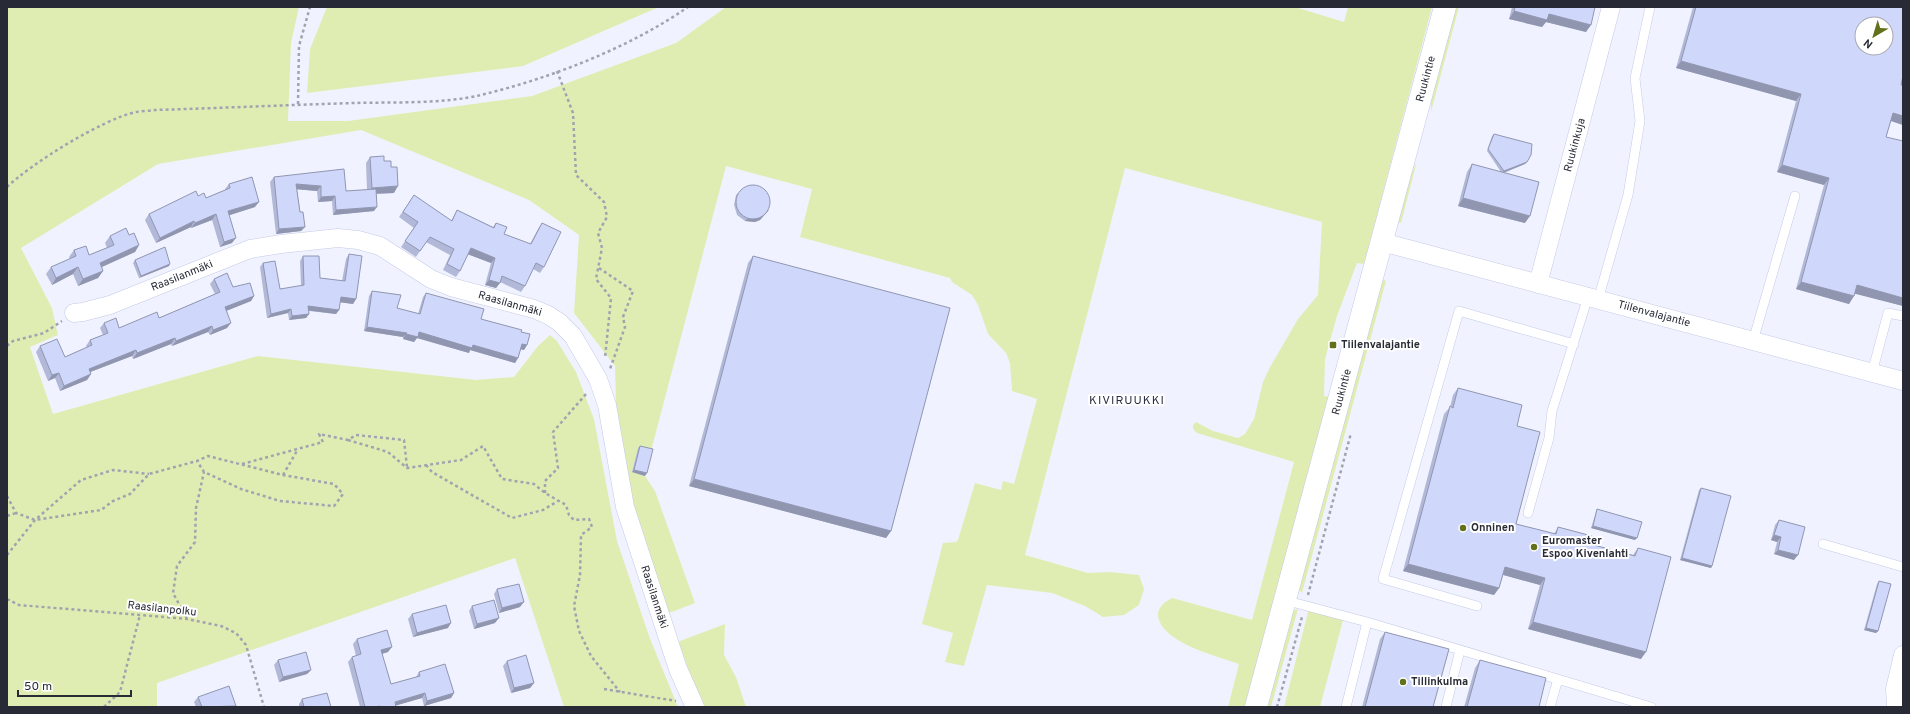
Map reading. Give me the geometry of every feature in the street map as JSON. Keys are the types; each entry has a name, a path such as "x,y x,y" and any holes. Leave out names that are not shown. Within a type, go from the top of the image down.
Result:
{"street":[{"name":"Ruukintie","path":"1256,707 1445,7"},
{"name":"Ruukinkuja","path":"1538,284 1611,7"},
{"name":"Raasilanmäki","path":"74,313 110,305 250,249 338,238 358,240 380,246 431,279 451,287 534,309 554,318 573,336 598,379 607,405 626,507 691,705"},
{"name":"Tiilenvalajantie","path":"1382,242 1903,381"},
{"path":"1896,707 1895,689 1903,655"}],"lane":[{"path":"1528,512 1549,438 1552,411 1574,344 1593,298 1628,196 1640,120 1635,78 1650,7"},
{"path":"1753,341 1795,196"},
{"path":"1477,606 1383,579 1460,311 1574,344"},
{"path":"1872,373 1888,313 1903,316"},
{"path":"1823,544 1903,567"},
{"path":"1284,600 1368,622 1651,707"},
{"path":"1346,707 1368,622"},
{"path":"1446,707 1460,650"},
{"path":"1550,707 1558,679"}],"path":[{"path":"298,104 299,46 310,7"},
{"path":"7,187 15,179 81,137 136,112 298,104 430,101 480,95 557,72 615,49 673,18 688,7"},
{"path":"557,72 573,113 576,175 604,202 608,217 598,233 602,248 596,279 611,298 604,361"},
{"path":"599,268 633,291 623,317 625,327 609,374 607,367"},
{"path":"7,346 13,341 44,333 74,313"},
{"path":"545,493 545,481 558,468 553,432 588,392 591,399"},
{"path":"240,464 323,442 319,434 348,440 388,452 407,468 461,460 483,446 502,479 534,484 545,493 566,505 569,515 574,520 589,519 592,527 581,535 580,575 574,606 580,630 591,656 620,692"},
{"path":"348,440 356,434 404,440 407,468"},
{"path":"283,476 298,449"},
{"path":"7,555 35,520 81,480 112,470 149,474 197,461 208,456 283,476 334,484 342,494 334,506 280,501 241,489 204,472 197,461"},
{"path":"425,465 432,472 512,518 543,510 558,501"},
{"path":"187,619 173,593 177,566 195,542 196,508 204,472"},
{"path":"7,516 16,513 35,520 101,510 113,501 130,494 149,474"},
{"path":"7,496 16,513"},
{"name":"Raasilanpolku","path":"7,599 19,605 140,614 187,619 221,626 236,633 246,645 264,707"},
{"path":"104,707 120,692 140,614"},
{"path":"604,689 691,705"},
{"path":"678,695 691,705"}],"green space":[{"path":"7,7 299,7 291,43 288,121 348,121 532,96 676,43 726,7 1295,7 1344,22 1348,7 1432,7 1364,264 1357,263 1337,316 1325,359 1324,396 1330,397 1245,707 1228,707 1239,664 1192,647 1180,641 1169,634 1162,625 1158,613 1162,605 1172,598 1252,620 1294,462 1197,433 1193,429 1193,425 1196,422 1213,431 1238,438 1245,434 1254,419 1263,382 1270,367 1298,319 1318,295 1322,222 1125,168 1025,555 1088,573 1110,572 1139,575 1144,589 1139,605 1124,615 1103,617 1085,606 1052,593 987,585 964,666 945,662 953,633 922,624 943,543 956,542 958,540 975,483 1001,490 1003,481 1014,484 1037,399 1012,391 1010,363 1006,353 988,334 978,305 972,295 952,282 950,278 800,237 812,189 726,166 651,451 638,448 632,472 645,476 655,491 695,603 672,612 667,612 637,530 617,439 615,366 574,313 579,235 529,200 361,130 158,164 21,248 52,308 58,335 30,347 53,414 258,356 476,380 514,377 538,346 550,335 557,341 576,372 594,419 617,541 649,636 678,707 564,707 515,558 157,683 157,707 7,707"},
{"path":"327,7 659,7 523,66 307,93 310,49"},
{"path":"1451,7 1459,7 1431,112 1431,98"},
{"path":"1417,161 1401,223 1399,223 1398,220 1401,198"},
{"path":"1380,278 1386,281 1302,593 1297,588"},
{"path":"1309,608 1343,620 1320,707 1284,707"},
{"path":"1298,609 1271,707 1264,707 1290,612"},
{"path":"725,624 724,655 736,677 746,707 702,707 679,643 680,641"}],"building":[{"path":"1515,7 1595,7 1591,25 1549,14 1547,20 1514,11"},
{"path":"1696,7 1903,7 1903,76 1901,85 1903,85 1903,116 1893,113 1886,137 1903,141 1903,298 1857,285 1854,296 1801,282 1829,178 1782,165 1801,94 1681,61"},
{"path":"1494,134 1532,144 1531,155 1527,162 1504,171 1488,149"},
{"path":"384,156 384,161 391,161 391,167 397,167 398,186 372,188 370,157"},
{"path":"1472,164 1539,182 1530,216 1463,198"},
{"path":"344,169 346,191 376,189 377,207 336,210 335,196 321,197 321,186 296,184 300,212 303,212 305,227 279,229 274,177"},
{"path":"252,177 259,202 228,211 236,238 224,242 216,214 195,223 194,221 160,238 149,214 196,191 198,196 204,193 206,198 230,188 229,184"},
{"path":"750,185 756,185 760,186 767,192 770,202 769,209 763,216 756,219 750,219 746,218 739,212 736,205 736,199 737,195 743,188"},
{"path":"414,195 452,221 457,210 494,228 496,223 507,227 504,234 531,244 542,223 561,232 544,267 536,263 525,286 502,276 500,283 489,280 495,258 471,248 460,271 447,264 454,249 430,237 420,251 405,241 418,222 403,212"},
{"path":"126,228 129,235 134,233 139,245 100,263 103,271 83,279 78,267 56,278 51,267 76,256 74,250 86,246 89,255 114,245 110,236"},
{"path":"165,247 170,264 141,276 135,260"},
{"path":"349,254 362,256 356,299 341,297 339,310 308,306 309,314 292,316 291,309 271,314 263,263 275,261 280,289 304,285 303,256 319,256 320,278 345,281"},
{"path":"753,256 950,308 891,531 694,479"},
{"path":"227,273 233,287 250,283 254,296 225,307 231,323 213,330 212,326 176,341 175,338 137,353 136,350 89,369 91,374 64,386 59,373 52,375 40,346 57,339 65,357 92,345 90,340 108,333 104,323 116,318 119,328 157,312 159,318 220,292 214,279"},
{"path":"372,291 401,295 397,308 420,314 426,293 484,309 481,319 522,330 521,332 530,334 527,345 522,344 518,358 473,345 472,348 419,332 418,337 406,334 407,333 367,327"},
{"name":"Onninen","path":"1458,388 1522,405 1517,426 1540,432 1516,524 1556,534 1558,527 1592,536 1590,544 1635,556 1638,548 1671,557 1646,652 1533,622 1545,578 1505,567 1499,588 1408,564 1450,406 1453,408"},
{"path":"640,446 653,449 647,473 634,470"},
{"path":"1701,488 1731,496 1712,566 1682,558"},
{"path":"1597,509 1642,522 1637,538 1593,526"},
{"path":"1779,520 1805,527 1798,555 1778,550 1781,537 1774,535"},
{"path":"1879,581 1891,584 1878,631 1866,628"},
{"path":"519,584 524,602 502,608 497,589"},
{"path":"494,600 499,618 477,624 472,606"},
{"path":"446,605 451,623 417,633 412,614"},
{"path":"387,630 392,647 381,650 391,684 420,676 419,672 445,664 454,693 427,701 425,693 395,702 396,707 365,707 352,657 361,654 357,639"},
{"name":"Tillinkulma","path":"1385,632 1449,649 1433,707 1365,707"},
{"path":"306,652 311,670 283,677 278,660"},
{"path":"526,655 534,683 514,688 507,661"},
{"name":"Tillinkulma","path":"1480,660 1546,678 1539,707 1467,707"},
{"path":"229,686 236,706 202,707 198,697"},
{"path":"327,693 331,707 304,707 302,699"}],"place":[{"name":"Tiilenvalajantie","path":"1333,345"},
{"name":"Onninen","path":"1463,528"},
{"name":"Euromaster Espoo Kivenlahti","path":"1534,547"},
{"name":"Tillinkulma","path":"1403,682"}],"district":[{"name":"KIVIRUUKKI","path":"1127,401"}]}
